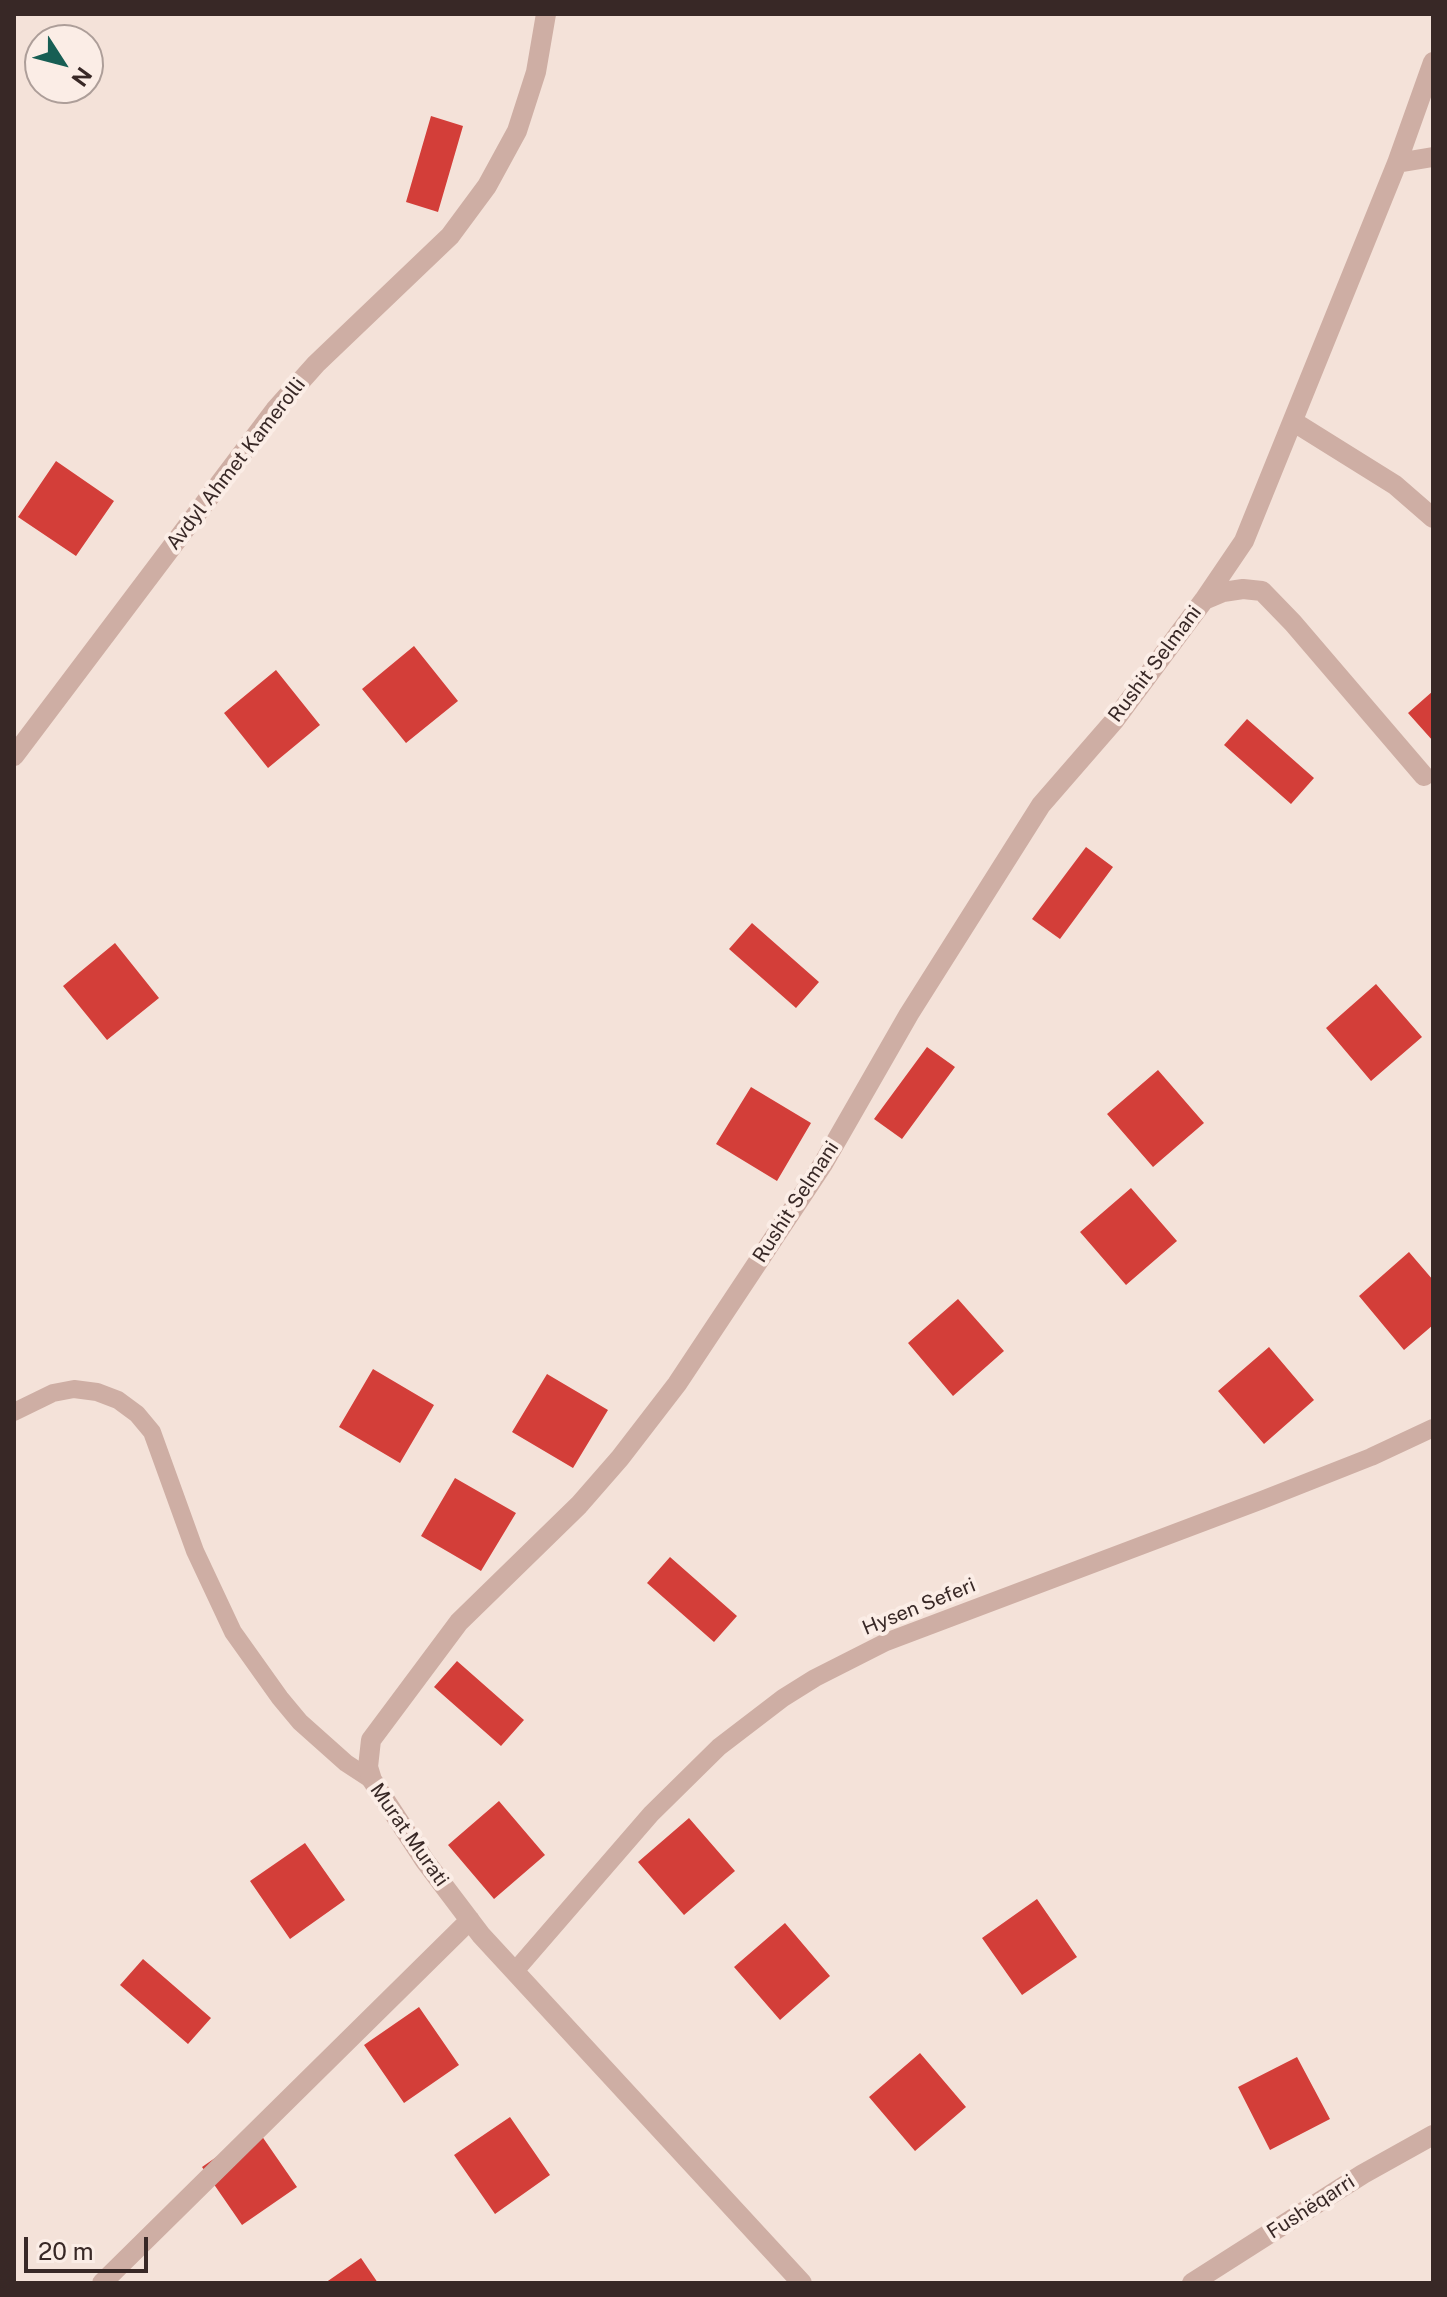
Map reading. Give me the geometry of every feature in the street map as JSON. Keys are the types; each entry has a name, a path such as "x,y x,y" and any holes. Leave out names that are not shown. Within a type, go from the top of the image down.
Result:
{"street":[{"name":"Avdyl Ahmet Kamerolli","path":"14,756 275,410 316,364 450,236 487,186 517,131 536,72 546,14"},
{"name":"Rushit Selmani","path":"372,1780 368,1767 371,1740 459,1622 579,1505 677,1384 823,1164 909,1014 1041,805 1114,721 1244,541 1397,163 1433,62"},
{"path":"1397,163 1433,157"},
{"path":"1294,422 1395,485 1433,518"},
{"name":"Rushit Selmani","path":"1204,600 1233,590 1262,591 1424,776"},
{"name":"Murat Murati","path":"372,1780 425,1861 470,1920 802,2283"},
{"path":"102,2283 470,1920"},
{"name":"Fushëqarri","path":"1192,2283 1363,2174 1433,2135"}],"lane":[{"name":"Murat Murati","path":"14,1412 53,1393 74,1389 97,1392 118,1400 137,1414 152,1432 195,1551 233,1632 300,1722 346,1763 372,1780"},
{"name":"Hysen Seferi","path":"515,1971 651,1814 719,1747 783,1698 815,1678 886,1642 1262,1500 1371,1457 1433,1428"}],"building":[{"path":"431,116 463,126 438,212 406,202"},
{"path":"56,461 114,501 76,556 18,517"},
{"path":"414,646 458,701 406,743 362,689"},
{"path":"276,670 320,725 268,768 224,713"},
{"path":"1433,691 1433,741 1408,713"},
{"path":"1247,719 1314,778 1291,804 1224,745"},
{"path":"1086,847 1113,867 1060,939 1032,919"},
{"path":"752,923 819,982 796,1008 729,949"},
{"path":"115,943 159,998 107,1040 63,986"},
{"path":"1376,984 1422,1037 1371,1081 1326,1028"},
{"path":"927,1047 955,1067 902,1139 874,1119"},
{"path":"1158,1070 1204,1123 1153,1167 1107,1114"},
{"path":"751,1087 811,1123 777,1181 716,1144"},
{"path":"1131,1188 1177,1241 1126,1285 1080,1232"},
{"path":"1409,1252 1433,1280 1433,1325 1404,1350 1359,1296"},
{"path":"958,1299 1004,1351 953,1396 908,1343"},
{"path":"1269,1347 1314,1400 1264,1444 1218,1391"},
{"path":"373,1369 434,1405 400,1463 339,1427"},
{"path":"547,1374 608,1410 573,1468 512,1432"},
{"path":"455,1478 516,1513 481,1571 421,1536"},
{"path":"670,1557 737,1616 714,1642 647,1583"},
{"path":"457,1661 524,1720 501,1746 434,1687"},
{"path":"499,1801 545,1855 494,1899 448,1845"},
{"path":"689,1818 735,1871 684,1915 638,1862"},
{"path":"305,1843 345,1900 290,1939 250,1881"},
{"path":"1037,1899 1077,1957 1022,1995 982,1938"},
{"path":"785,1923 830,1976 780,2020 734,1967"},
{"path":"143,1959 211,2018 188,2044 120,1985"},
{"path":"419,2007 459,2065 404,2103 364,2045"},
{"path":"920,2053 966,2107 915,2151 869,2097"},
{"path":"1297,2057 1330,2119 1270,2150 1238,2087"},
{"path":"510,2117 550,2175 495,2214 454,2155"},
{"path":"257,2129 297,2187 242,2225 202,2167"},
{"path":"361,2258 378,2283 325,2283"}]}
